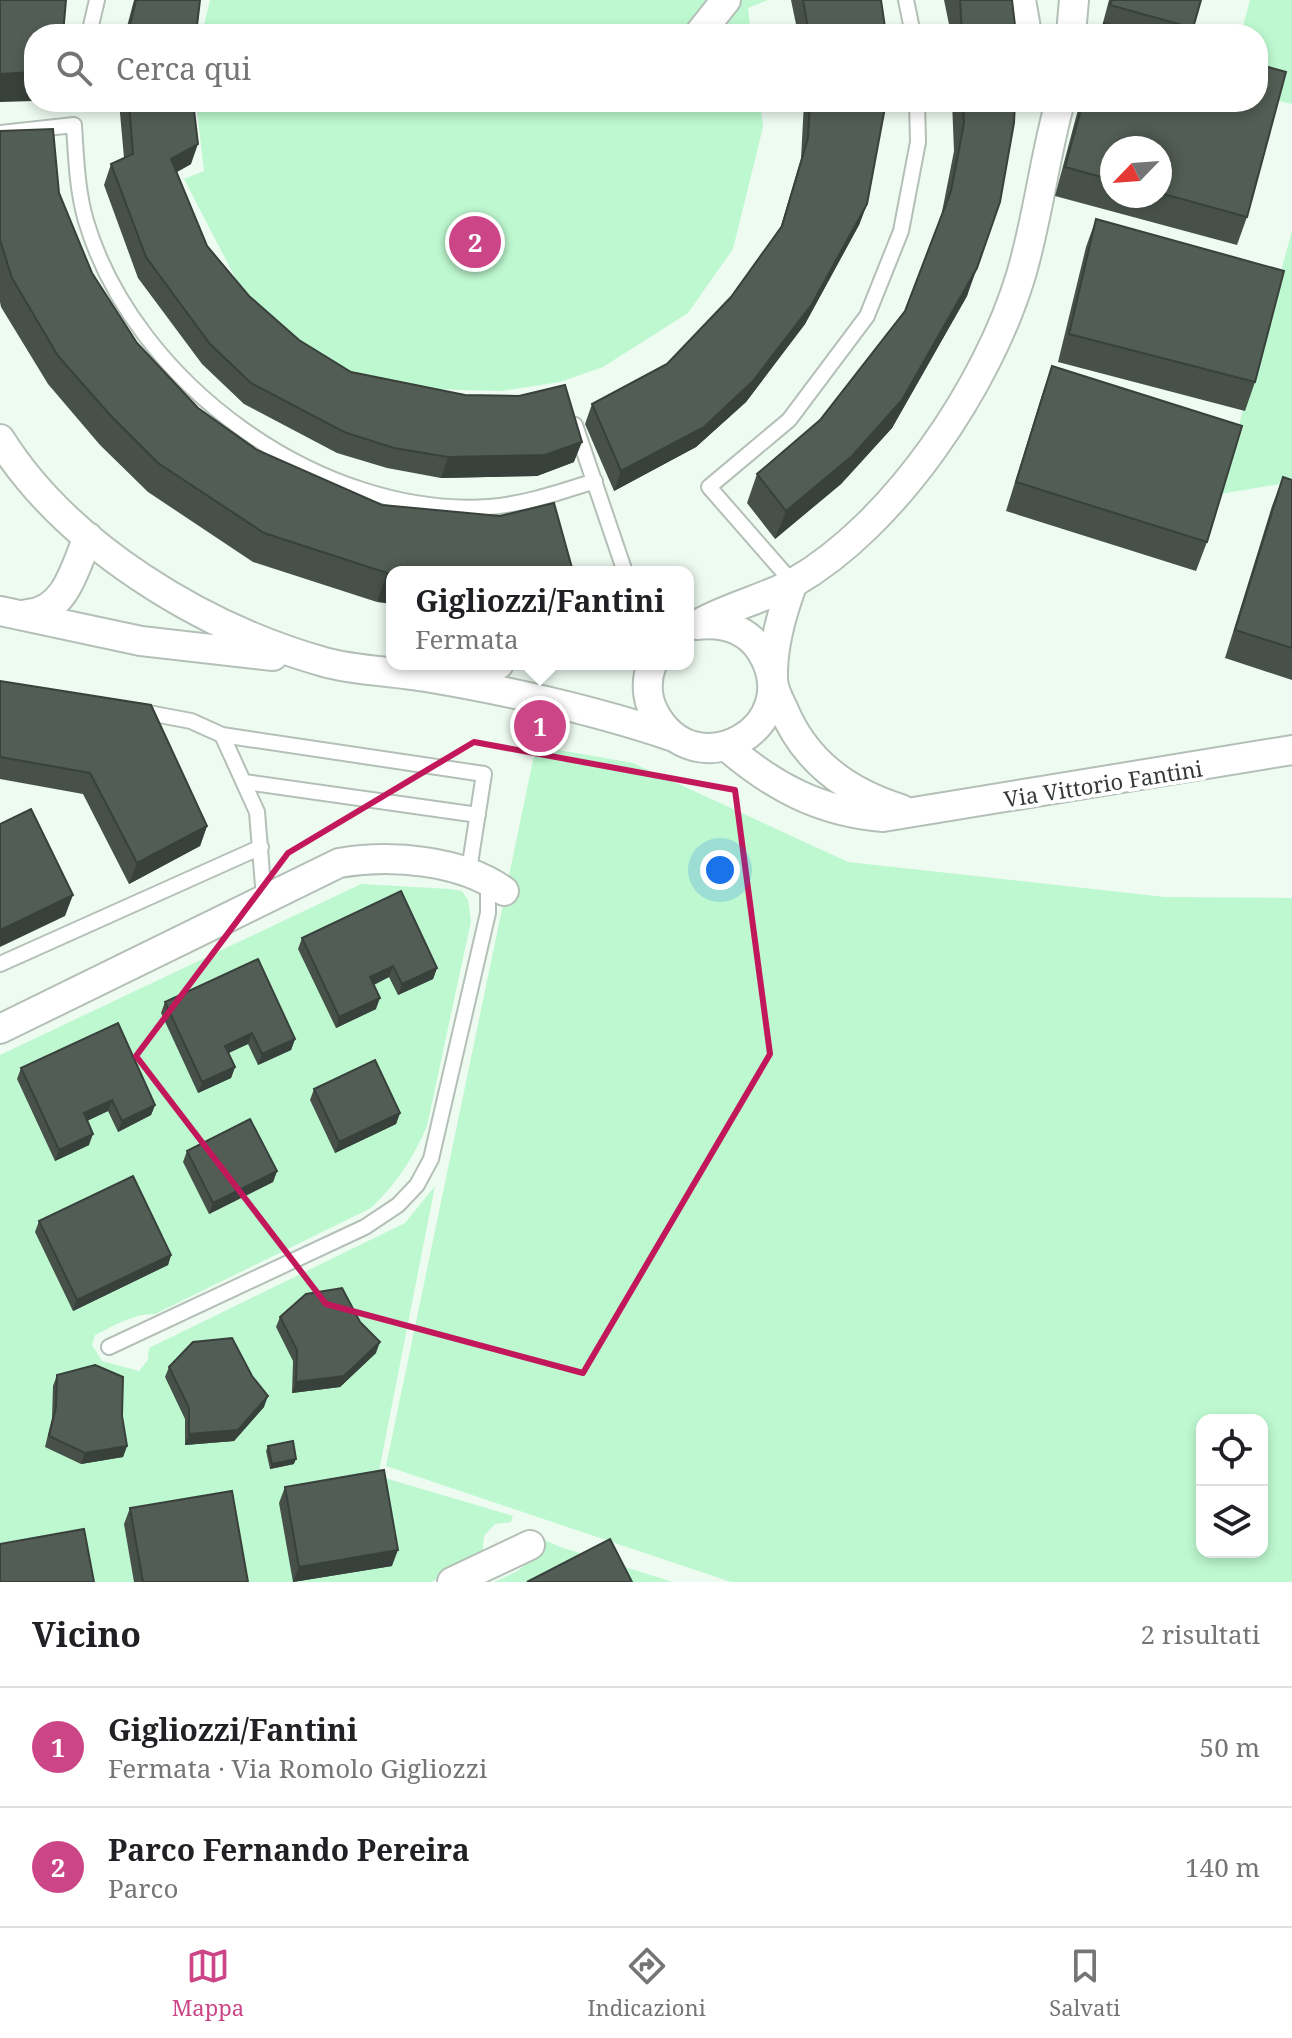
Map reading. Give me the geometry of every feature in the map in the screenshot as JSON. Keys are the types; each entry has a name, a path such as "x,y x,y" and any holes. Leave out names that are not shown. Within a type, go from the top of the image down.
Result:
{"street":[{"path":"707,24 726,0"},
{"path":"1021,0 1025,24"},
{"path":"1072,24 1074,0"},
{"path":"1039,112 1045,155"},
{"path":"694,626 793,583 878,514 955,418 1009,313 1031,239 1045,155 1057,112"},
{"path":"0,439 34,487 88,537 179,601 242,633 326,662"},
{"path":"13,613 43,611 59,601 88,537"},
{"path":"13,613 141,641 427,677 633,723 690,745 726,746 745,737 761,722 770,703 782,617 793,583"},
{"path":"694,626 719,624 739,630 756,643 767,661 772,682 794,731 824,768 856,791 914,814"},
{"path":"427,677 466,670"},
{"path":"651,670 647,689 651,707 660,724 674,737"},
{"name":"Via Vittorio Fantini","path":"726,746 769,780 816,804 868,816 914,814 1292,750"},
{"path":"0,1029 320,870 352,861 386,860 487,880"},
{"path":"452,1582 530,1545"}],"lane":[{"path":"91,24 97,0"},
{"path":"906,0 911,24"},
{"path":"793,583 709,487 789,420 867,316 901,231 918,142 917,112"},
{"path":"0,133 74,125 85,219 113,283 138,324 185,380 223,417 256,440 322,474 421,502 489,507 537,499 595,481"},
{"path":"570,411 623,566"},
{"path":"109,1347 365,1227 398,1205 417,1185 431,1159 443,1119 488,913 478,815 484,774 222,735 191,721 117,707"},
{"path":"222,735 257,812 264,898"},
{"path":"245,782 478,815"},
{"path":"0,964 261,847"}],"highlighted area":[{"path":"474,742 735,790 770,1054 583,1373 326,1304 136,1056 288,853"}],"green space":[{"path":"210,0 768,0 748,8 750,24 204,24"},
{"path":"1250,0 1292,0 1292,104 1268,98 1268,24 1244,24"},
{"path":"197,112 761,112 763,127 733,249 688,313 603,367 560,382 501,391 390,388 338,369 285,333 239,285 184,179 204,171"},
{"path":"1292,231 1292,482 1220,494"},
{"path":"536,746 633,763 848,862 1165,897 1292,898 1292,1582 731,1582 386,1466"},
{"path":"361,884 450,889 462,891 468,900 471,921 427,1126 410,1160 371,1208 155,1314 132,1318 109,1328 95,1335 92,1345 102,1361 139,1371 148,1360 149,1348 405,1223 435,1186 378,1476 513,1516 511,1522 495,1524 484,1536 482,1556 431,1582 0,1582 0,1055"},
{"path":"527,1532 560,1547 673,1582 494,1582 524,1565"}],"building":[{"path":"0,0 66,0 64,24 24,24 24,73 0,74"},
{"path":"136,0 200,0 197,24 130,24"},
{"path":"803,0 881,0 885,24 807,24"},
{"path":"960,0 1012,0 1015,24 961,24"},
{"path":"1112,0 1201,0 1194,24 1179,24 1110,5"},
{"path":"1268,67 1286,72 1247,217 1172,196 1172,136 1100,136 1100,177 1065,167 1080,112 1268,112"},
{"path":"130,112 194,112 198,144 171,159 207,246 249,296 299,340 351,372 465,395 519,396 565,385 582,442 545,455 448,457 394,448 344,432 251,383 210,344 146,257 111,164 133,154"},
{"path":"809,112 884,112 867,204 812,304 753,381 704,427 621,471 592,404 667,364 731,297 782,226 808,138"},
{"path":"963,112 1015,112 1000,202 977,268 902,400 852,456 786,511 757,474 820,420 905,311 951,191"},
{"path":"53,129 59,193 92,273 137,343 198,408 257,450 382,505 500,516 554,503 571,566 386,566 386,573 264,533 158,463 58,356 12,278 0,240 0,131"},
{"path":"1096,219 1284,271 1255,382 1069,334"},
{"path":"1052,366 1242,426 1207,542 1016,482"},
{"path":"1283,477 1292,480 1292,648 1235,630"},
{"path":"0,681 151,705 207,826 137,863 90,773 0,757"},
{"path":"31,809 73,895 0,930 0,824"},
{"path":"401,891 437,968 402,984 393,966 370,977 380,998 339,1017 302,938"},
{"path":"258,959 295,1039 262,1054 252,1033 225,1046 235,1067 202,1082 165,1002"},
{"path":"118,1023 155,1105 122,1121 112,1100 84,1113 93,1134 59,1150 21,1068"},
{"path":"375,1060 400,1113 339,1142 314,1089"},
{"path":"250,1119 277,1171 213,1203 187,1151"},
{"path":"133,1176 171,1255 77,1300 39,1221"},
{"path":"342,1288 360,1322 380,1342 344,1376 296,1382 297,1350 280,1317 306,1294"},
{"path":"232,1338 252,1376 268,1396 238,1430 189,1434 189,1408 169,1367 193,1342"},
{"path":"95,1365 123,1377 122,1416 127,1446 85,1453 49,1436 56,1407 57,1375"},
{"path":"293,1441 296,1459 272,1464 268,1446"},
{"path":"384,1470 398,1550 299,1567 285,1487"},
{"path":"232,1491 248,1582 143,1582 130,1508"},
{"path":"84,1529 94,1582 0,1582 0,1544"},
{"path":"610,1539 632,1582 527,1582"}],"place":[{"name":"Parco Fernando Pereira","path":"475,242"},
{"name":"Gigliozzi/Fantini","path":"540,726"}]}
